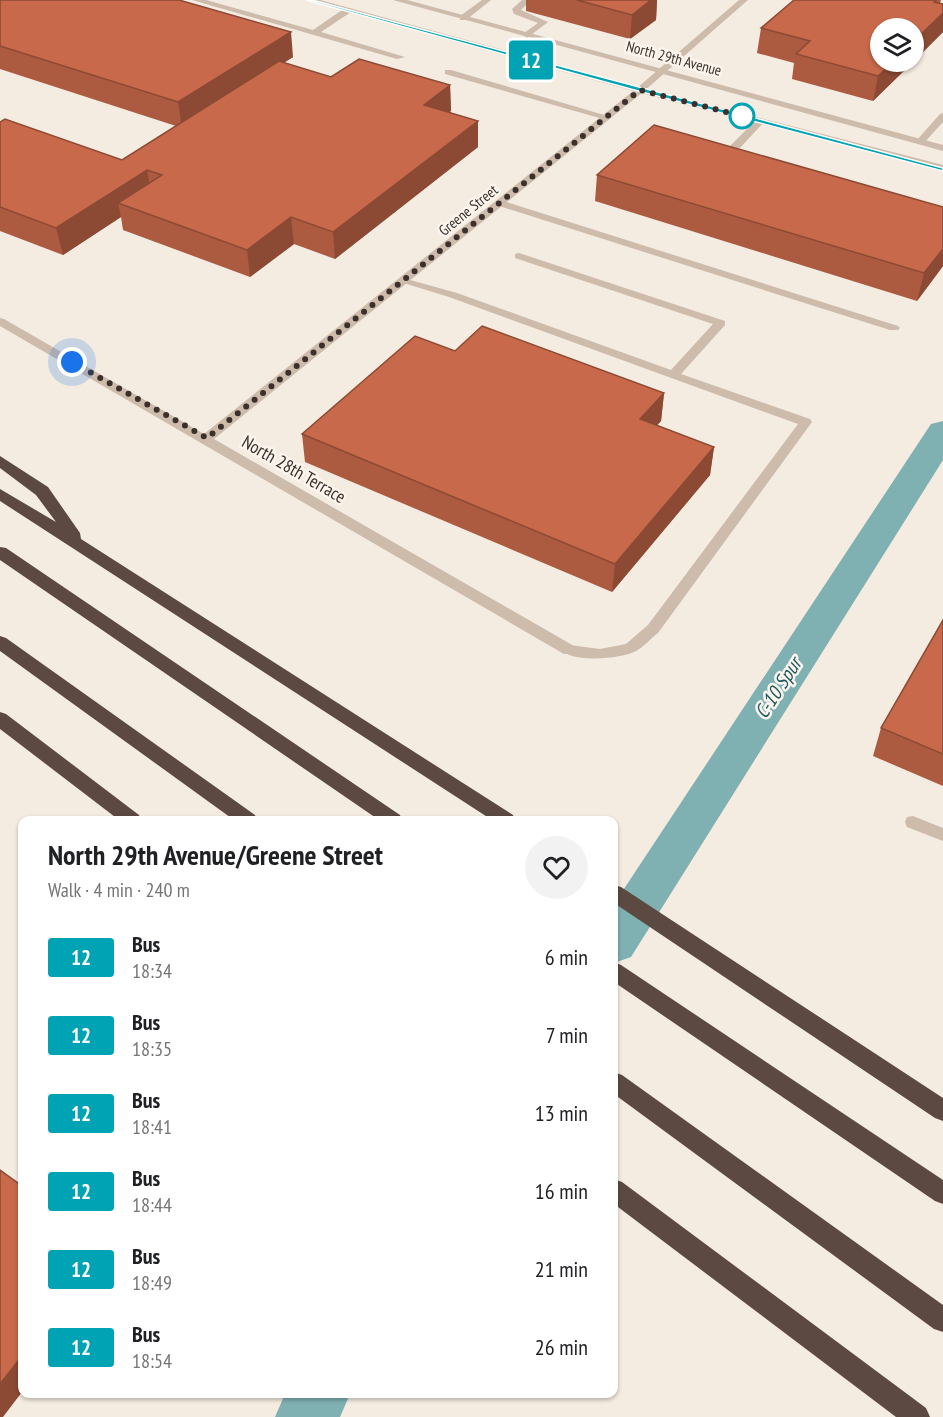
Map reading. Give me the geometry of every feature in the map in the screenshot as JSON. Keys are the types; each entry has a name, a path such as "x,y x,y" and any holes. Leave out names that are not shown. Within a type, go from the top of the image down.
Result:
{"highway":[{"path":"0,461 42,491 80,546"},
{"path":"0,494 500,816"},
{"path":"0,552 387,816"},
{"path":"0,642 242,816"},
{"path":"0,719 127,816"},
{"path":"618,895 729,971 943,1111"},
{"path":"618,974 943,1193"},
{"path":"618,1085 943,1320"},
{"path":"618,1193 917,1417"}],"street":[{"path":"196,0 400,57"},
{"path":"310,0 640,90 943,168"},
{"name":"North 29th Avenue","path":"398,0 943,148"},
{"path":"463,18 487,0"},
{"path":"527,0 516,9 517,12 544,22 527,34"},
{"name":"Greene Street","path":"207,438 640,90 744,0"},
{"path":"314,33 348,10"},
{"path":"448,72 606,117"},
{"path":"920,142 943,116"},
{"path":"754,156 726,149 760,121"},
{"path":"500,203 894,328"},
{"path":"403,281 453,295 673,375 721,323 519,256"},
{"name":"North 28th Terrace","path":"0,321 207,438 569,650 600,654 630,648 653,629 806,422 673,375"},
{"path":"913,822 943,835"}],"building":[{"path":"0,0 179,0 291,32 178,102 0,46"},
{"path":"577,0 651,0 632,15"},
{"path":"794,0 936,0 934,2 943,4 943,13 924,31 924,18 870,18 870,72 882,72 878,76 796,54 810,41 761,28"},
{"path":"359,59 450,85 424,105 478,121 333,232 291,217 247,250 118,203 162,175 147,170 56,228 0,207 0,122 5,119 122,160 279,61 331,77"},
{"path":"654,125 943,207 943,249 924,273 597,175"},
{"path":"482,326 664,393 640,419 714,447 615,564 302,434 415,336 455,351"},
{"path":"943,620 943,754 881,728"},
{"path":"0,1170 18,1183 18,1361 0,1384"}],"waterway":[{"name":"C-10 Spur","path":"618,937 943,432"},
{"name":"C-10 Spur","path":"305,1417 317,1398"}],"bus line":[{"name":"12","path":"310,0 640,90 943,168"}],"route":[{"path":"72,362 207,438 640,90 742,116"}]}
